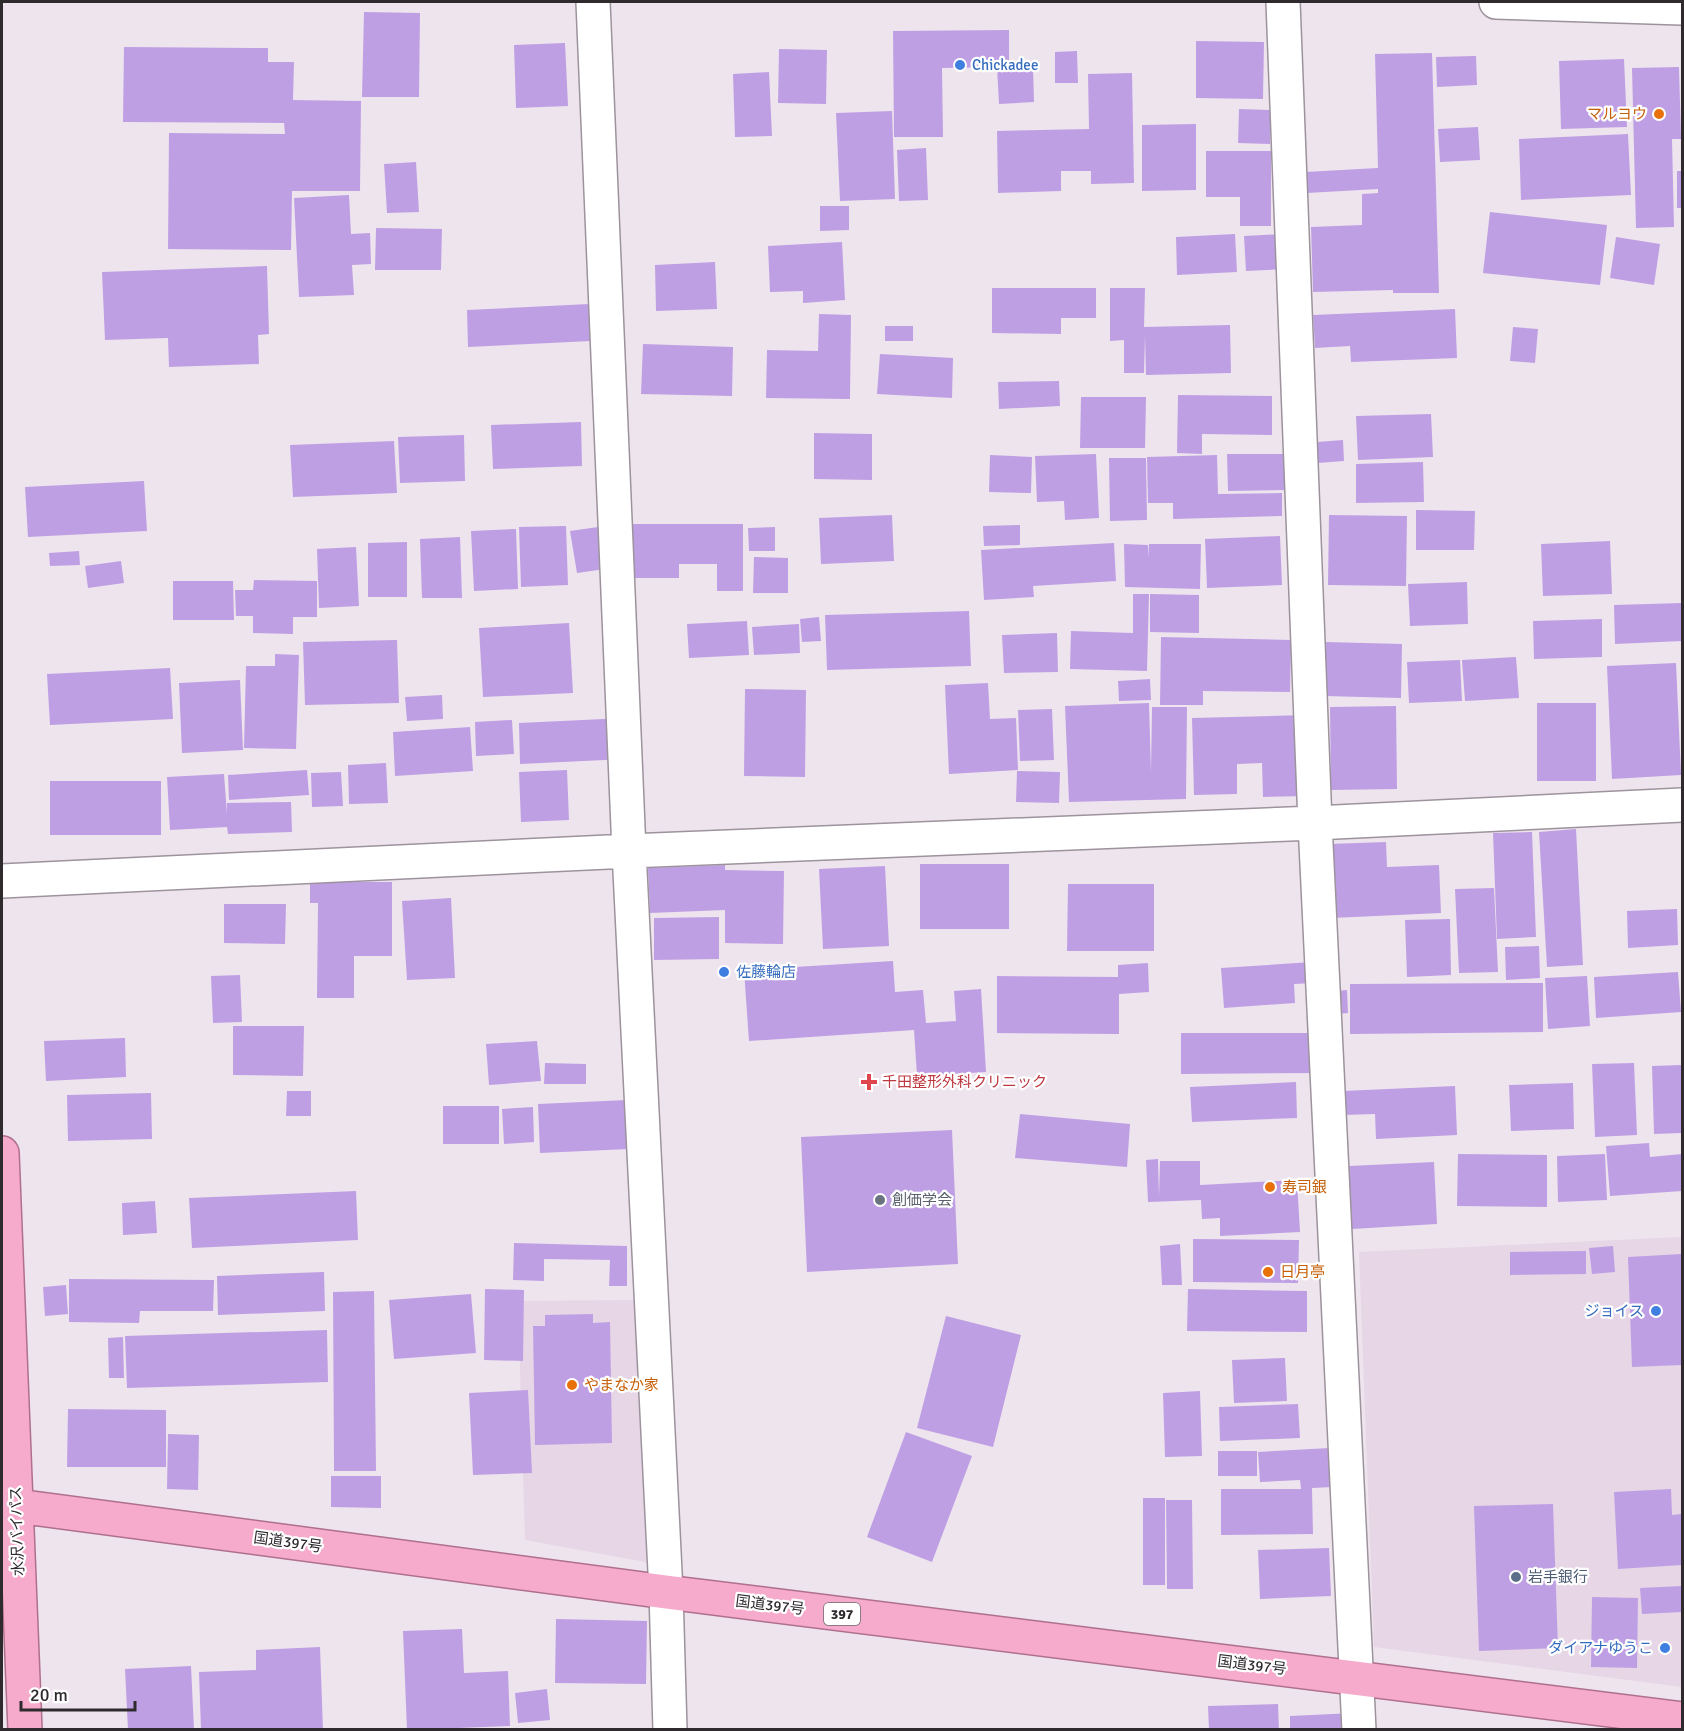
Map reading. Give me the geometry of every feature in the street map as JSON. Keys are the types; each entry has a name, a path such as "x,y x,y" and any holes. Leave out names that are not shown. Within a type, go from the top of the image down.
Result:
{"highway":[{"name":"水沢バイパス","path":"2,1153 9,1505 25,1730"},
{"name":"国道397号","path":"9,1505 666,1592 1683,1719"}],"street":[{"path":"593,2 629,851 666,1592 670,1730"},
{"path":"1282,2 1315,823 1359,1730"},
{"path":"1496,2 1683,8"},
{"path":"2,881 1683,805"}],"shaded area":[{"path":"1682,1237 1682,1687 1374,1647 1359,1252"},
{"path":"641,1300 651,1563 525,1540 518,1301"}],"building":[{"path":"364,12 420,13 419,97 362,97"},
{"path":"1009,30 1009,67 1033,67 1034,102 999,104 997,67 942,68 943,137 894,137 893,31"},
{"path":"1196,41 1264,42 1263,99 1196,98"},
{"path":"565,43 568,106 516,108 514,45"},
{"path":"124,47 268,48 268,62 294,62 293,100 361,101 360,191 292,191 291,250 168,249 169,133 285,134 284,123 123,122"},
{"path":"779,49 827,50 826,104 778,103"},
{"path":"1077,51 1078,83 1055,83 1055,52"},
{"path":"1432,53 1439,293 1393,293 1393,290 1313,292 1311,227 1362,225 1362,194 1378,193 1378,189 1307,193 1305,172 1378,168 1375,54"},
{"path":"1476,56 1477,85 1437,87 1436,57"},
{"path":"1624,59 1627,127 1561,129 1559,61"},
{"path":"1679,67 1681,139 1672,139 1674,227 1636,228 1632,68"},
{"path":"769,72 772,136 735,137 733,74"},
{"path":"1132,73 1134,183 1091,184 1091,171 1061,171 1061,191 998,193 997,131 1089,129 1088,74"},
{"path":"1239,109 1270,110 1270,144 1238,143"},
{"path":"892,111 895,199 840,201 836,113"},
{"path":"1196,124 1196,190 1142,191 1142,125"},
{"path":"1478,127 1480,160 1440,162 1438,129"},
{"path":"1628,134 1631,195 1521,200 1519,139"},
{"path":"926,148 928,200 899,201 897,150"},
{"path":"1206,151 1271,151 1271,226 1240,226 1240,197 1206,197"},
{"path":"416,162 419,212 387,213 384,164"},
{"path":"1677,171 1682,171 1682,208 1677,208"},
{"path":"349,195 351,234 370,233 371,264 352,265 354,295 299,297 294,198"},
{"path":"820,206 849,206 849,230 820,231"},
{"path":"1490,212 1607,225 1600,285 1483,273"},
{"path":"376,228 442,229 441,270 375,270"},
{"path":"1235,234 1237,272 1177,275 1176,237"},
{"path":"1284,234 1287,269 1246,271 1244,236"},
{"path":"1616,237 1660,244 1654,285 1610,278"},
{"path":"842,242 845,300 803,303 803,291 770,292 768,246"},
{"path":"715,262 717,309 656,311 655,265"},
{"path":"267,266 269,334 258,335 259,364 169,367 168,338 105,340 102,272"},
{"path":"992,288 1096,288 1096,318 1061,318 1061,334 992,333"},
{"path":"1110,288 1145,288 1144,327 1230,325 1231,373 1146,375 1145,336 1144,373 1124,373 1124,340 1110,341"},
{"path":"589,304 591,341 468,347 467,310"},
{"path":"1455,309 1457,358 1351,362 1350,346 1315,348 1313,315"},
{"path":"819,314 851,315 850,399 766,398 767,350 818,351"},
{"path":"885,326 913,326 913,341 885,341"},
{"path":"1513,327 1538,329 1535,363 1510,361"},
{"path":"643,344 733,347 732,396 641,394"},
{"path":"880,354 953,358 952,398 877,394"},
{"path":"1059,381 1060,406 999,409 998,382"},
{"path":"1178,395 1272,396 1272,435 1202,434 1202,454 1177,453"},
{"path":"1081,397 1146,397 1145,448 1080,448"},
{"path":"1431,414 1433,457 1358,460 1356,416"},
{"path":"581,422 582,466 493,469 491,425"},
{"path":"814,433 872,434 872,480 814,479"},
{"path":"464,435 465,481 400,483 398,437"},
{"path":"1343,440 1344,461 1318,463 1317,442"},
{"path":"394,441 397,493 293,497 290,445"},
{"path":"1096,454 1099,518 1065,520 1064,501 1037,502 1035,456"},
{"path":"1227,454 1286,454 1287,490 1228,491"},
{"path":"990,455 1032,457 1031,493 989,492"},
{"path":"1217,455 1218,494 1282,493 1282,516 1173,519 1173,503 1148,503 1147,457"},
{"path":"1109,458 1146,458 1147,520 1110,521"},
{"path":"1423,462 1424,502 1356,503 1356,464"},
{"path":"144,481 147,531 28,537 25,487"},
{"path":"1416,510 1475,511 1474,550 1416,550"},
{"path":"892,515 894,561 821,564 819,518"},
{"path":"1329,515 1407,516 1406,586 1328,585"},
{"path":"630,524 743,524 743,591 717,591 717,564 679,564 679,578 630,578"},
{"path":"1020,525 1020,545 984,546 983,526"},
{"path":"566,526 568,585 521,587 519,527"},
{"path":"598,527 605,569 577,573 570,531"},
{"path":"775,527 775,551 749,551 748,528"},
{"path":"516,529 518,589 474,591 471,531"},
{"path":"1280,536 1282,585 1207,588 1205,539"},
{"path":"460,537 462,598 422,598 420,539"},
{"path":"1610,541 1612,594 1543,596 1541,544"},
{"path":"407,542 407,597 368,597 368,543"},
{"path":"1114,543 1116,581 1033,586 1034,597 984,600 981,550"},
{"path":"1124,544 1148,545 1149,557 1149,544 1201,544 1200,589 1125,587"},
{"path":"356,547 359,606 319,608 317,549"},
{"path":"79,551 80,565 50,566 49,553"},
{"path":"754,557 788,558 788,593 753,593"},
{"path":"121,561 124,583 88,588 85,566"},
{"path":"254,580 317,581 317,617 293,617 293,634 253,633 253,616 236,616 235,590 253,590"},
{"path":"173,581 233,581 234,620 173,620"},
{"path":"1467,582 1468,624 1410,626 1408,584"},
{"path":"1133,594 1149,594 1147,671 1070,669 1071,631 1133,633"},
{"path":"1150,594 1199,595 1199,633 1150,632"},
{"path":"1682,603 1682,641 1615,644 1614,605"},
{"path":"969,611 971,666 827,670 825,615"},
{"path":"819,617 821,641 802,642 800,619"},
{"path":"1602,619 1602,657 1534,659 1533,621"},
{"path":"747,621 749,655 689,658 687,624"},
{"path":"569,623 573,693 483,697 479,628"},
{"path":"799,624 800,653 754,655 752,627"},
{"path":"1057,633 1058,672 1004,673 1002,635"},
{"path":"1161,637 1291,640 1290,692 1203,691 1203,705 1160,705"},
{"path":"397,640 399,703 305,705 303,642"},
{"path":"1326,642 1402,644 1401,698 1324,696"},
{"path":"275,654 299,655 296,749 244,748 246,666 275,666"},
{"path":"1516,657 1519,698 1465,701 1462,660"},
{"path":"1460,660 1462,701 1409,703 1407,662"},
{"path":"1676,663 1681,775 1612,779 1607,666"},
{"path":"170,668 173,719 50,725 47,674"},
{"path":"1150,679 1151,700 1119,701 1118,681"},
{"path":"240,680 243,750 182,753 179,683"},
{"path":"988,683 990,719 1016,718 1018,770 949,774 945,685"},
{"path":"745,689 806,690 805,777 744,776"},
{"path":"442,695 443,719 407,721 405,697"},
{"path":"1149,703 1151,772 1152,707 1187,707 1186,799 1069,802 1065,706"},
{"path":"1537,703 1596,703 1596,781 1537,781"},
{"path":"1396,706 1397,789 1331,790 1330,707"},
{"path":"1052,709 1054,760 1020,761 1018,710"},
{"path":"1305,715 1307,796 1263,797 1262,763 1237,764 1237,794 1194,795 1192,718"},
{"path":"625,718 626,759 520,764 519,723"},
{"path":"512,720 514,754 476,756 475,722"},
{"path":"470,727 473,771 395,776 393,732"},
{"path":"386,763 388,803 349,804 348,765"},
{"path":"307,770 309,795 229,800 228,775"},
{"path":"567,770 569,820 521,822 519,772"},
{"path":"1017,771 1060,772 1059,803 1016,802"},
{"path":"341,772 343,806 312,807 311,773"},
{"path":"224,774 227,814 227,803 291,802 292,832 228,834 227,827 170,830 167,777"},
{"path":"50,781 161,781 161,835 50,835"},
{"path":"1576,829 1583,965 1547,967 1539,832"},
{"path":"1532,832 1536,937 1497,939 1493,833"},
{"path":"1386,842 1387,867 1439,865 1441,913 1332,918 1329,844"},
{"path":"920,864 1009,864 1009,929 920,929"},
{"path":"725,865 725,870 784,871 783,944 725,943 725,910 650,913 648,868"},
{"path":"885,866 889,946 823,949 819,869"},
{"path":"310,882 392,882 392,956 354,956 354,998 317,998 318,903 310,903"},
{"path":"1068,884 1154,884 1154,951 1067,951"},
{"path":"1494,888 1498,972 1459,973 1455,889"},
{"path":"451,898 455,978 407,980 402,901"},
{"path":"224,904 286,904 285,944 224,943"},
{"path":"1677,909 1678,945 1628,948 1627,911"},
{"path":"719,917 719,959 654,960 654,918"},
{"path":"1450,919 1451,975 1407,977 1405,920"},
{"path":"1539,946 1540,978 1506,980 1505,947"},
{"path":"893,961 895,992 923,990 926,1023 956,1021 954,991 981,989 986,1072 917,1076 914,1030 749,1041 744,970"},
{"path":"1312,962 1313,983 1294,984 1295,1003 1224,1008 1221,968"},
{"path":"1148,963 1149,992 1119,994 1119,1034 997,1033 997,976 1118,977 1118,965"},
{"path":"1678,972 1681,1012 1596,1018 1594,977"},
{"path":"240,975 242,1022 213,1023 211,976"},
{"path":"1587,976 1590,1026 1548,1029 1545,978"},
{"path":"1543,983 1543,1032 1350,1034 1350,984"},
{"path":"1347,990 1348,1013 1338,1014 1336,991"},
{"path":"233,1026 304,1026 303,1076 233,1075"},
{"path":"1181,1033 1315,1033 1315,1073 1181,1074"},
{"path":"125,1038 126,1077 46,1081 44,1041"},
{"path":"537,1041 541,1081 489,1085 486,1044"},
{"path":"545,1063 586,1064 586,1084 544,1084"},
{"path":"1634,1063 1637,1135 1595,1137 1592,1064"},
{"path":"1682,1065 1682,1133 1654,1134 1652,1066"},
{"path":"1296,1082 1297,1118 1192,1122 1190,1087"},
{"path":"1573,1083 1574,1129 1511,1131 1509,1085"},
{"path":"1455,1086 1457,1135 1376,1139 1375,1114 1344,1115 1343,1091"},
{"path":"287,1091 311,1091 311,1116 286,1116"},
{"path":"151,1093 152,1139 68,1141 67,1095"},
{"path":"627,1100 629,1149 540,1153 538,1104"},
{"path":"443,1106 499,1106 499,1144 443,1144"},
{"path":"533,1107 534,1142 504,1144 502,1109"},
{"path":"1020,1114 1130,1124 1127,1167 1015,1158"},
{"name":"創価学会","path":"952,1130 958,1264 807,1272 801,1137"},
{"path":"1649,1143 1650,1157 1682,1154 1682,1191 1610,1196 1606,1146"},
{"path":"1458,1154 1547,1155 1547,1207 1457,1206"},
{"path":"1605,1154 1607,1200 1558,1202 1557,1156"},
{"path":"1158,1159 1159,1196 1160,1161 1200,1161 1200,1185 1297,1180 1300,1232 1220,1236 1220,1218 1202,1219 1201,1200 1148,1202 1146,1160"},
{"path":"1434,1162 1437,1224 1352,1229 1349,1166"},
{"path":"356,1191 358,1240 192,1248 189,1198"},
{"path":"155,1201 157,1233 123,1235 122,1203"},
{"path":"1193,1239 1299,1240 1298,1283 1193,1282"},
{"path":"514,1243 627,1246 627,1286 609,1286 610,1260 544,1259 544,1281 513,1280"},
{"path":"1180,1244 1182,1285 1162,1285 1160,1246"},
{"path":"1613,1246 1615,1272 1592,1274 1589,1248"},
{"path":"1586,1251 1586,1274 1510,1275 1510,1252"},
{"name":"ジョイス","path":"1682,1254 1682,1365 1632,1367 1628,1257"},
{"path":"324,1272 325,1311 218,1315 217,1276"},
{"path":"69,1279 214,1280 213,1311 140,1311 139,1323 69,1322"},
{"path":"66,1285 68,1314 45,1316 43,1287"},
{"path":"485,1289 524,1290 523,1361 484,1360"},
{"path":"1188,1289 1307,1291 1307,1332 1187,1331"},
{"path":"374,1291 376,1471 334,1471 333,1292"},
{"path":"471,1294 476,1353 394,1359 389,1300"},
{"name":"やまなか家","path":"593,1314 593,1323 610,1322 612,1443 535,1445 533,1326 545,1326 545,1315"},
{"path":"946,1316 1021,1335 993,1447 917,1428"},
{"path":"327,1330 328,1382 127,1388 125,1336"},
{"path":"123,1337 124,1378 109,1378 108,1338"},
{"path":"1285,1358 1287,1401 1234,1403 1232,1360"},
{"path":"528,1390 532,1473 473,1475 469,1393"},
{"path":"1200,1391 1202,1456 1165,1457 1163,1393"},
{"path":"1298,1404 1300,1438 1220,1441 1219,1407"},
{"path":"68,1409 166,1410 166,1467 67,1467"},
{"path":"906,1432 972,1456 932,1562 867,1537"},
{"path":"168,1434 199,1435 198,1490 167,1489"},
{"path":"1330,1448 1332,1487 1312,1488 1313,1534 1221,1535 1221,1489 1301,1489 1300,1480 1260,1482 1258,1452"},
{"path":"1218,1451 1257,1451 1257,1476 1218,1476"},
{"path":"331,1476 381,1476 381,1508 331,1507"},
{"path":"1671,1489 1672,1515 1682,1514 1682,1565 1618,1569 1614,1492"},
{"path":"1143,1498 1165,1498 1165,1585 1143,1585"},
{"path":"1166,1500 1192,1500 1193,1589 1167,1589"},
{"name":"岩手銀行","path":"1553,1504 1558,1648 1479,1651 1474,1506"},
{"path":"1329,1548 1331,1596 1260,1599 1258,1550"},
{"path":"1682,1586 1682,1612 1642,1614 1640,1588"},
{"path":"1592,1597 1638,1598 1637,1668 1591,1667"},
{"path":"556,1619 647,1621 646,1684 555,1683"},
{"path":"462,1629 464,1673 508,1671 510,1726 407,1730 403,1631"},
{"path":"320,1647 323,1730 201,1730 199,1672 256,1670 256,1650"},
{"path":"191,1666 194,1730 128,1730 125,1669"},
{"path":"547,1689 550,1720 518,1723 515,1693"},
{"path":"1278,1704 1279,1730 1209,1730 1208,1706"},
{"path":"1354,1713 1355,1730 1290,1730 1290,1716"}],"place":[{"name":"Chickadee","path":"960,65"},
{"name":"マルヨウ","path":"1659,114"},
{"name":"佐藤輪店","path":"724,972"},
{"name":"千田整形外科クリニック","path":"869,1082"},
{"name":"寿司銀","path":"1270,1187"},
{"name":"創価学会","path":"880,1200"},
{"name":"日月亭","path":"1268,1272"},
{"name":"ジョイス","path":"1656,1311"},
{"name":"やまなか家","path":"572,1385"},
{"name":"岩手銀行","path":"1516,1577"},
{"name":"ダイアナゆうこ","path":"1665,1648"}]}
